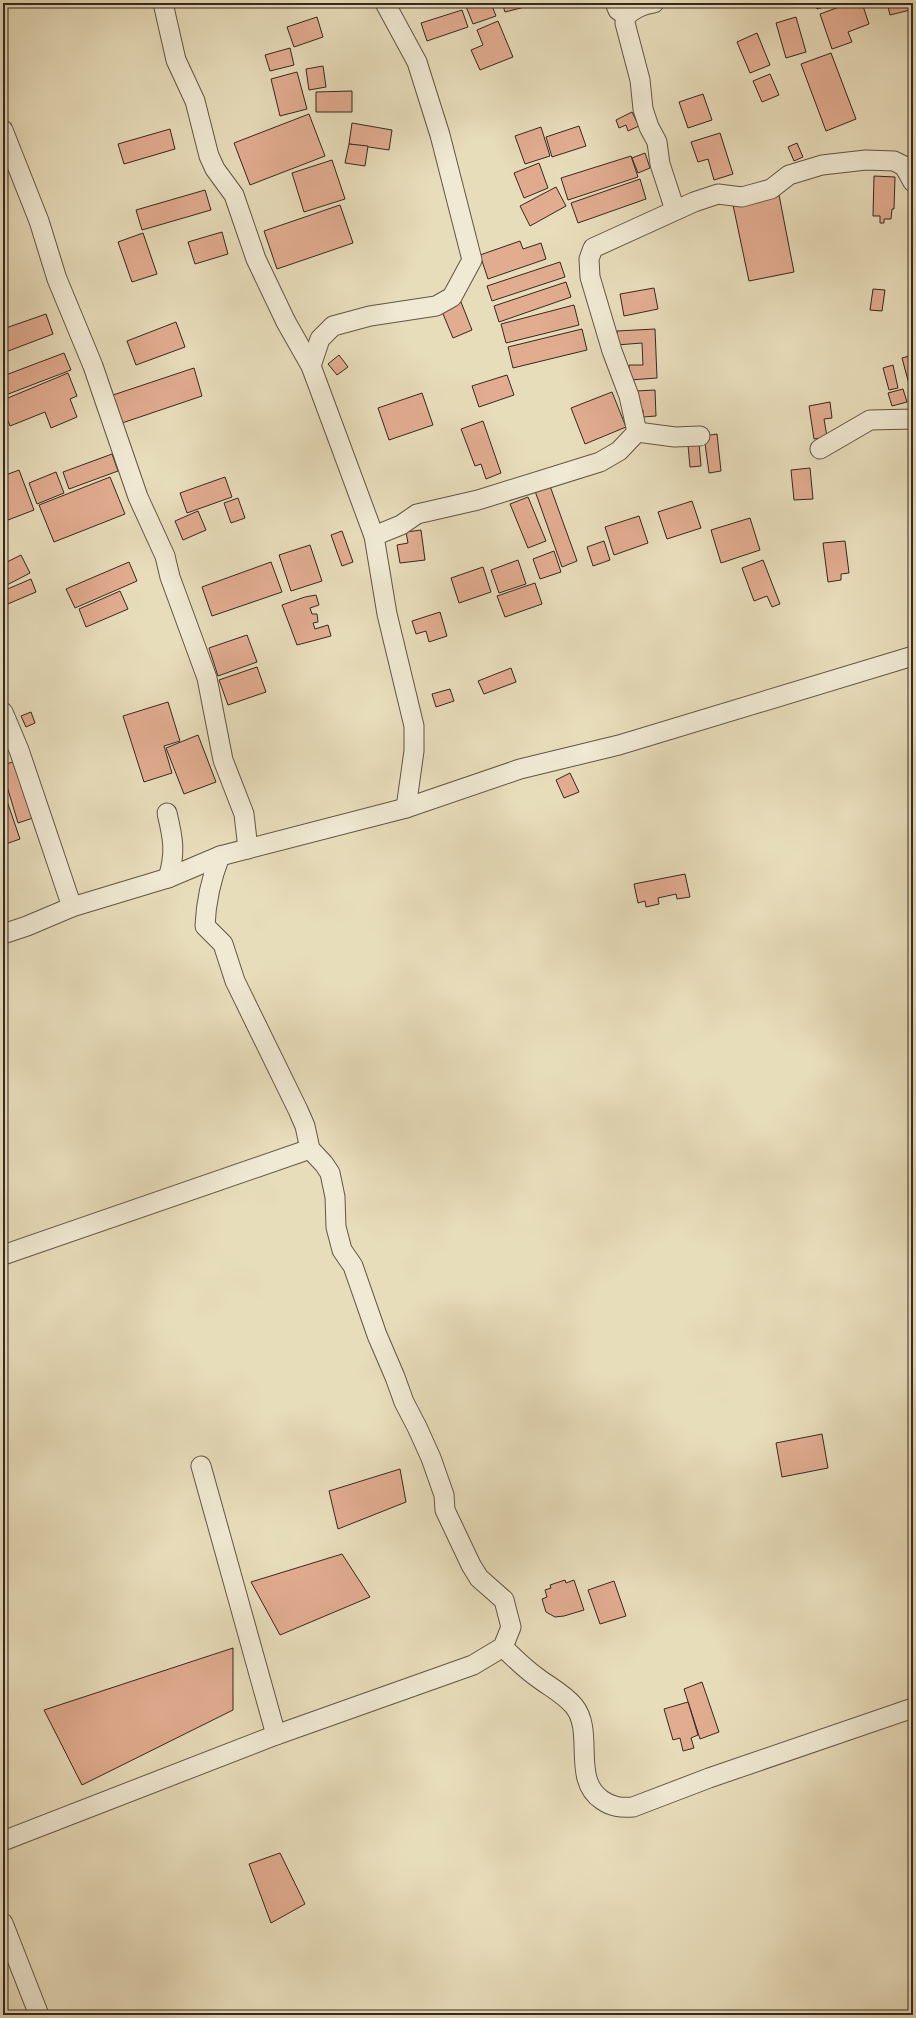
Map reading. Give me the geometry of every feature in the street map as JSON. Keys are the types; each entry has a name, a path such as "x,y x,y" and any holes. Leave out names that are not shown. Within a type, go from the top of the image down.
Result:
{"street":[{"path":"163,3 176,60 195,101 209,156 215,169 234,195 256,259 286,322 311,366 374,536 387,614 414,726 414,752 406,808"},
{"path":"311,366 320,339 333,326 370,316 436,306 452,297 472,260 440,135 417,62 385,3"},
{"path":"654,3 620,9 640,80 643,109 649,127 657,142 660,164 675,210"},
{"path":"3,130 39,221 58,279 93,366 138,497 165,556 170,577 207,678 223,760 244,814 248,850"},
{"path":"637,432 629,396 598,307 590,277 589,259 593,248 628,231 645,226 675,210 718,194 742,197 771,189 789,175 822,165 860,160 894,161 904,166 913,182"},
{"path":"820,450 870,420 913,419"},
{"path":"374,536 401,525 417,514 478,500 600,462 619,451 637,432"},
{"path":"637,432 675,437 700,436"},
{"path":"3,934 27,926 72,907 168,878 220,856 406,808 520,769 619,746 913,656"},
{"path":"3,712 19,750 72,907"},
{"path":"167,813 174,843 173,861 168,878"},
{"path":"3,1841 276,1735 473,1665 503,1647 511,1627 504,1600 479,1578 471,1565 446,1510 444,1495 431,1458 404,1402 377,1335 353,1266 342,1250 336,1227 334,1192 330,1173 310,1149 305,1126 235,981 223,944 205,926 206,904 212,876 220,856"},
{"path":"3,1255 310,1149"},
{"path":"201,1466 276,1735"},
{"path":"503,1647 519,1663 556,1689 573,1705 578,1712 583,1735 585,1769 589,1785 595,1796 608,1804 621,1808 633,1807 709,1778 913,1708"},
{"path":"3,1923 39,2015"}],"building":[{"path":"491,3 496,16 473,24 465,4"},
{"path":"502,3 541,3 505,12"},
{"path":"815,3 834,3 834,4 817,9"},
{"path":"850,3 862,3 869,24 848,32 852,42 832,49 820,14"},
{"path":"887,3 908,3 910,10 890,15"},
{"path":"462,10 468,27 427,41 421,23"},
{"path":"317,17 323,37 294,47 287,27"},
{"path":"796,17 806,52 786,58 776,23"},
{"path":"498,21 513,57 480,70 471,50 483,45 477,30"},
{"path":"757,33 770,65 750,73 737,42"},
{"path":"290,48 294,65 270,71 265,55"},
{"path":"831,53 856,119 826,131 801,64"},
{"path":"323,66 326,87 309,90 306,69"},
{"path":"297,72 307,109 280,116 271,79"},
{"path":"770,74 779,95 762,102 753,81"},
{"path":"352,91 352,112 316,112 316,92"},
{"path":"703,94 712,120 688,128 679,102"},
{"path":"632,112 639,126 628,131 626,125 619,128 616,120"},
{"path":"309,114 325,156 250,185 234,143"},
{"path":"352,123 392,130 389,150 349,144"},
{"path":"579,126 586,146 552,157 546,137"},
{"path":"541,127 550,156 525,164 515,136"},
{"path":"170,129 175,149 124,164 118,144"},
{"path":"720,133 733,174 714,180 708,159 698,162 691,142"},
{"path":"797,143 803,157 794,161 788,147"},
{"path":"349,144 368,146 365,166 345,163"},
{"path":"645,153 650,168 638,173 632,158"},
{"path":"631,156 638,177 568,200 561,178"},
{"path":"332,160 345,199 304,212 292,173"},
{"path":"539,163 548,188 524,198 514,173"},
{"path":"874,176 895,177 894,209 892,209 891,219 884,219 884,223 880,223 880,216 873,216"},
{"path":"640,179 646,199 578,223 571,203"},
{"path":"556,187 566,206 530,226 520,206"},
{"path":"205,190 211,210 142,230 136,210"},
{"path":"779,195 794,272 749,281 733,205"},
{"path":"340,205 353,243 277,269 264,231"},
{"path":"222,232 228,254 195,264 188,242"},
{"path":"143,233 157,274 132,282 118,242"},
{"path":"520,241 523,249 541,243 546,259 488,279 480,255"},
{"path":"560,262 565,277 492,301 487,286"},
{"path":"566,282 571,297 499,322 494,306"},
{"path":"654,288 658,309 624,316 620,294"},
{"path":"873,289 885,290 882,311 870,310"},
{"path":"461,302 472,330 453,338 441,309"},
{"path":"574,305 579,325 506,343 501,324"},
{"path":"46,314 53,334 3,353 3,329"},
{"path":"176,322 185,347 136,365 127,341"},
{"path":"582,329 587,350 513,368 508,347"},
{"path":"655,329 657,378 630,380 629,365 643,365 642,343 617,345 617,331"},
{"path":"64,353 71,370 3,396 3,376"},
{"path":"339,355 348,367 337,375 328,364"},
{"path":"913,355 913,387 910,388 902,358"},
{"path":"893,365 898,388 889,390 883,368"},
{"path":"194,368 202,396 122,423 113,395"},
{"path":"68,373 77,396 70,399 77,417 51,428 45,412 10,426 3,408 3,400"},
{"path":"507,375 514,395 479,407 472,386"},
{"path":"903,389 907,402 892,406 888,393"},
{"path":"655,390 656,416 643,417 643,410 636,410 636,391"},
{"path":"612,392 626,427 585,444 571,408"},
{"path":"422,393 433,425 389,440 378,408"},
{"path":"830,402 832,418 824,419 827,437 814,439 809,406"},
{"path":"483,421 501,473 486,479 481,464 475,466 461,429"},
{"path":"717,434 721,471 709,473 704,436"},
{"path":"699,443 701,466 690,467 688,445"},
{"path":"112,454 118,471 69,489 63,472"},
{"path":"810,468 813,499 794,500 791,470"},
{"path":"19,470 34,510 8,520 3,508 3,476"},
{"path":"56,472 64,493 37,504 29,483"},
{"path":"110,477 125,514 54,542 39,505"},
{"path":"225,477 232,497 187,513 180,493"},
{"path":"550,486 577,561 562,567 535,491"},
{"path":"528,497 546,541 528,548 510,504"},
{"path":"238,498 245,518 231,523 224,503"},
{"path":"692,501 701,528 667,539 658,512"},
{"path":"198,511 206,530 183,540 175,521"},
{"path":"639,516 648,543 614,555 605,527"},
{"path":"750,518 760,550 721,563 711,530"},
{"path":"421,530 425,560 400,563 397,545 408,543 406,532"},
{"path":"342,531 353,562 342,566 331,535"},
{"path":"604,541 610,560 593,566 587,547"},
{"path":"845,541 849,573 841,574 841,580 828,582 823,543"},
{"path":"310,545 322,581 291,591 279,555"},
{"path":"554,551 561,572 540,579 533,559"},
{"path":"21,555 30,573 3,587 3,564"},
{"path":"518,560 526,584 499,593 491,570"},
{"path":"763,560 780,604 772,607 767,596 754,601 742,568"},
{"path":"129,562 137,581 75,608 66,589"},
{"path":"271,562 282,592 212,616 202,587"},
{"path":"483,567 491,592 459,603 451,578"},
{"path":"31,579 36,592 3,606 3,591"},
{"path":"535,583 542,604 505,617 497,596"},
{"path":"120,591 128,609 86,627 79,609"},
{"path":"316,595 319,605 310,608 312,614 317,614 318,622 313,623 315,629 328,625 331,636 297,645 282,605"},
{"path":"440,612 447,636 429,642 426,631 416,634 412,621"},
{"path":"247,635 257,662 218,676 209,648"},
{"path":"257,667 266,692 228,705 219,680"},
{"path":"511,668 516,682 484,694 478,681"},
{"path":"450,689 454,701 436,707 432,694"},
{"path":"168,702 180,741 164,746 172,773 144,782 123,716"},
{"path":"31,712 35,723 26,727 21,716"},
{"path":"198,735 216,782 184,794 166,748"},
{"path":"16,761 33,818 18,823 3,773 3,765"},
{"path":"570,773 579,792 564,798 556,780"},
{"path":"6,798 20,839 3,845 3,799"},
{"path":"685,874 690,897 677,899 676,894 658,898 659,904 646,907 645,901 638,903 634,884"},
{"path":"822,1434 828,1468 782,1477 776,1443"},
{"path":"400,1469 406,1502 338,1529 329,1491"},
{"path":"342,1554 370,1597 280,1635 251,1582"},
{"path":"565,1580 566,1583 574,1580 584,1610 555,1617 546,1612 542,1599 547,1597 545,1590 551,1588 550,1585"},
{"path":"614,1581 626,1616 600,1624 588,1590"},
{"path":"233,1648 233,1710 82,1785 44,1710"},
{"path":"702,1682 719,1732 700,1739 684,1689"},
{"path":"688,1702 698,1735 691,1738 694,1748 683,1751 680,1738 673,1740 664,1709"},
{"path":"280,1853 305,1904 271,1923 249,1864"}]}
